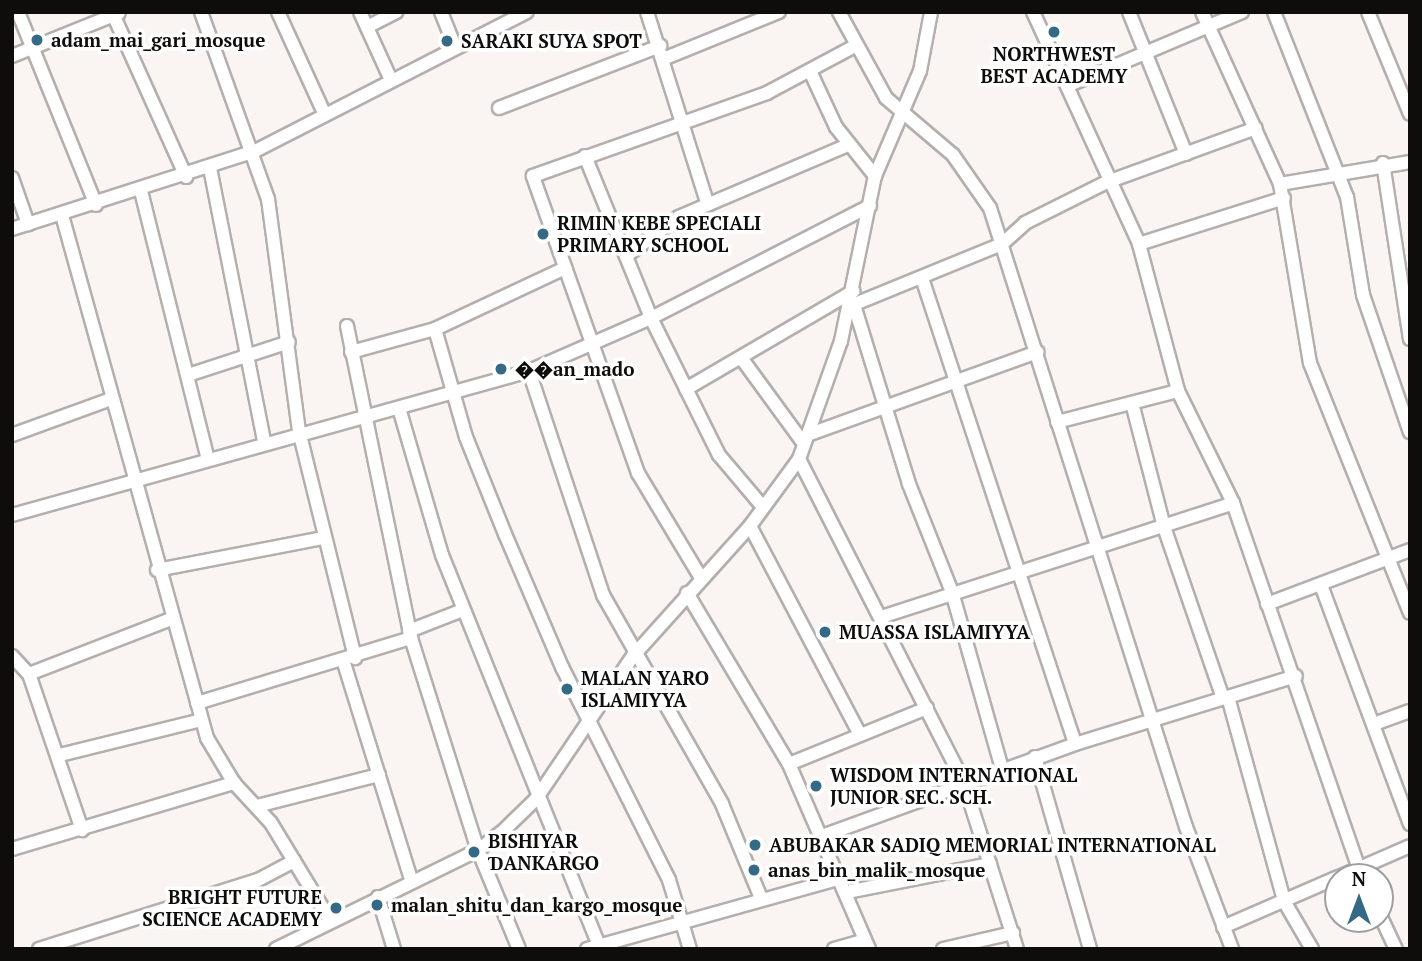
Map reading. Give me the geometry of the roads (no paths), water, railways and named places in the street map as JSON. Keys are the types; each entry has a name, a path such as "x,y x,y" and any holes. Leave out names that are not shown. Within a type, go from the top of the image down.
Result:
{"street":[{"path":"18,12 96,205"},
{"path":"201,12 255,151 289,342 299,431 349,661 379,775 411,880"},
{"path":"278,12 325,115"},
{"path":"360,12 391,80"},
{"path":"367,27 396,12"},
{"path":"441,12 455,47"},
{"path":"12,229 186,177 255,151 508,17 527,12"},
{"path":"647,12 708,205"},
{"path":"499,108 779,12"},
{"path":"839,12 855,46 886,98 905,110 953,155 990,208 1095,545 1229,948"},
{"path":"276,949 301,943 330,920 478,850 536,799 588,718 633,656 750,526 799,458 852,305 875,176 905,110 926,54 931,12"},
{"path":"1129,12 1186,154"},
{"path":"1202,12 1280,184 1310,363 1410,613"},
{"path":"1067,86 1242,12"},
{"path":"1274,12 1336,169 1363,295 1410,432"},
{"path":"1368,12 1410,114"},
{"path":"12,56 115,13 186,177"},
{"path":"1038,14 1107,182 1139,244 1178,391 1233,503 1296,676 1357,863"},
{"path":"701,578 638,473 533,176 681,124 810,71 855,46"},
{"path":"810,71 848,145 875,176"},
{"path":"852,305 1002,244 1025,223 1107,182 1256,128"},
{"path":"626,256 708,205 848,145"},
{"path":"585,156 651,318 719,455 763,507"},
{"path":"1280,184 1336,169 1410,162"},
{"path":"1383,163 1410,339"},
{"path":"209,168 264,440"},
{"path":"12,178 28,224"},
{"path":"141,191 207,456"},
{"path":"1139,244 1284,198"},
{"path":"12,515 131,477 264,440 399,408 529,371 651,318 870,206"},
{"path":"62,215 131,477 201,720 234,783 257,806 330,920"},
{"path":"351,352 435,329 565,268"},
{"path":"922,278 951,379 1075,744"},
{"path":"686,389 742,359 854,290"},
{"path":"852,305 884,404 952,592 1002,769"},
{"path":"347,326 363,417 410,634 478,850 519,949"},
{"path":"435,329 454,392 515,559 588,718 669,880 690,949"},
{"path":"188,375 289,342"},
{"path":"806,440 884,404 951,379 1037,352"},
{"path":"742,359 806,440"},
{"path":"529,371 579,531 633,656 722,804 761,898"},
{"path":"1057,422 1178,391"},
{"path":"12,435 111,399"},
{"path":"1132,403 1164,527 1226,697 1284,901 1312,949"},
{"path":"399,408 463,610 595,947 680,918 841,878"},
{"path":"799,458 964,783 1017,949"},
{"path":"881,617 1016,569 1164,527 1233,503"},
{"path":"750,526 859,735"},
{"path":"157,570 323,538"},
{"path":"1268,604 1410,550"},
{"path":"1321,585 1409,817"},
{"path":"687,593 789,764 825,835 867,944 834,949"},
{"path":"197,703 349,661 463,610"},
{"path":"29,674 171,619"},
{"path":"12,656 29,674 60,755 82,830"},
{"path":"825,835 1035,757 1296,676"},
{"path":"789,764 927,708"},
{"path":"1374,724 1410,711"},
{"path":"60,755 201,720"},
{"path":"1035,757 1090,949"},
{"path":"257,806 379,775"},
{"path":"12,849 234,783"},
{"path":"1379,863 1410,846"},
{"path":"39,949 76,935 247,883 294,861"},
{"path":"847,892 990,864"},
{"path":"1223,927 1324,883"},
{"path":"378,897 394,949"},
{"path":"943,949 1013,933"},
{"path":"1388,933 1396,949"},
{"path":"76,935 80,949"}],"place":[{"name":"NORTHWEST BEST ACADEMY","path":"1054,32"},
{"name":"adam_mai_gari_mosque","path":"37,40"},
{"name":"SARAKI SUYA SPOT","path":"447,41"},
{"name":"RIMIN KEBE SPECIALI PRIMARY SCHOOL","path":"543,234"},
{"name":"��an_mado","path":"501,369"},
{"name":"MUASSA ISLAMIYYA","path":"825,632"},
{"name":"MALAN YARO ISLAMIYYA","path":"567,689"},
{"name":"WISDOM INTERNATIONAL JUNIOR SEC. SCH.","path":"816,786"},
{"name":"ABUBAKAR SADIQ MEMORIAL INTERNATIONAL","path":"755,845"},
{"name":"BISHIYAR ƊANKARGO","path":"474,852"},
{"name":"anas_bin_malik_mosque","path":"754,870"},
{"name":"malan_shitu_dan_kargo_mosque","path":"377,905"},
{"name":"BRIGHT FUTURE SCIENCE ACADEMY","path":"336,908"}]}
